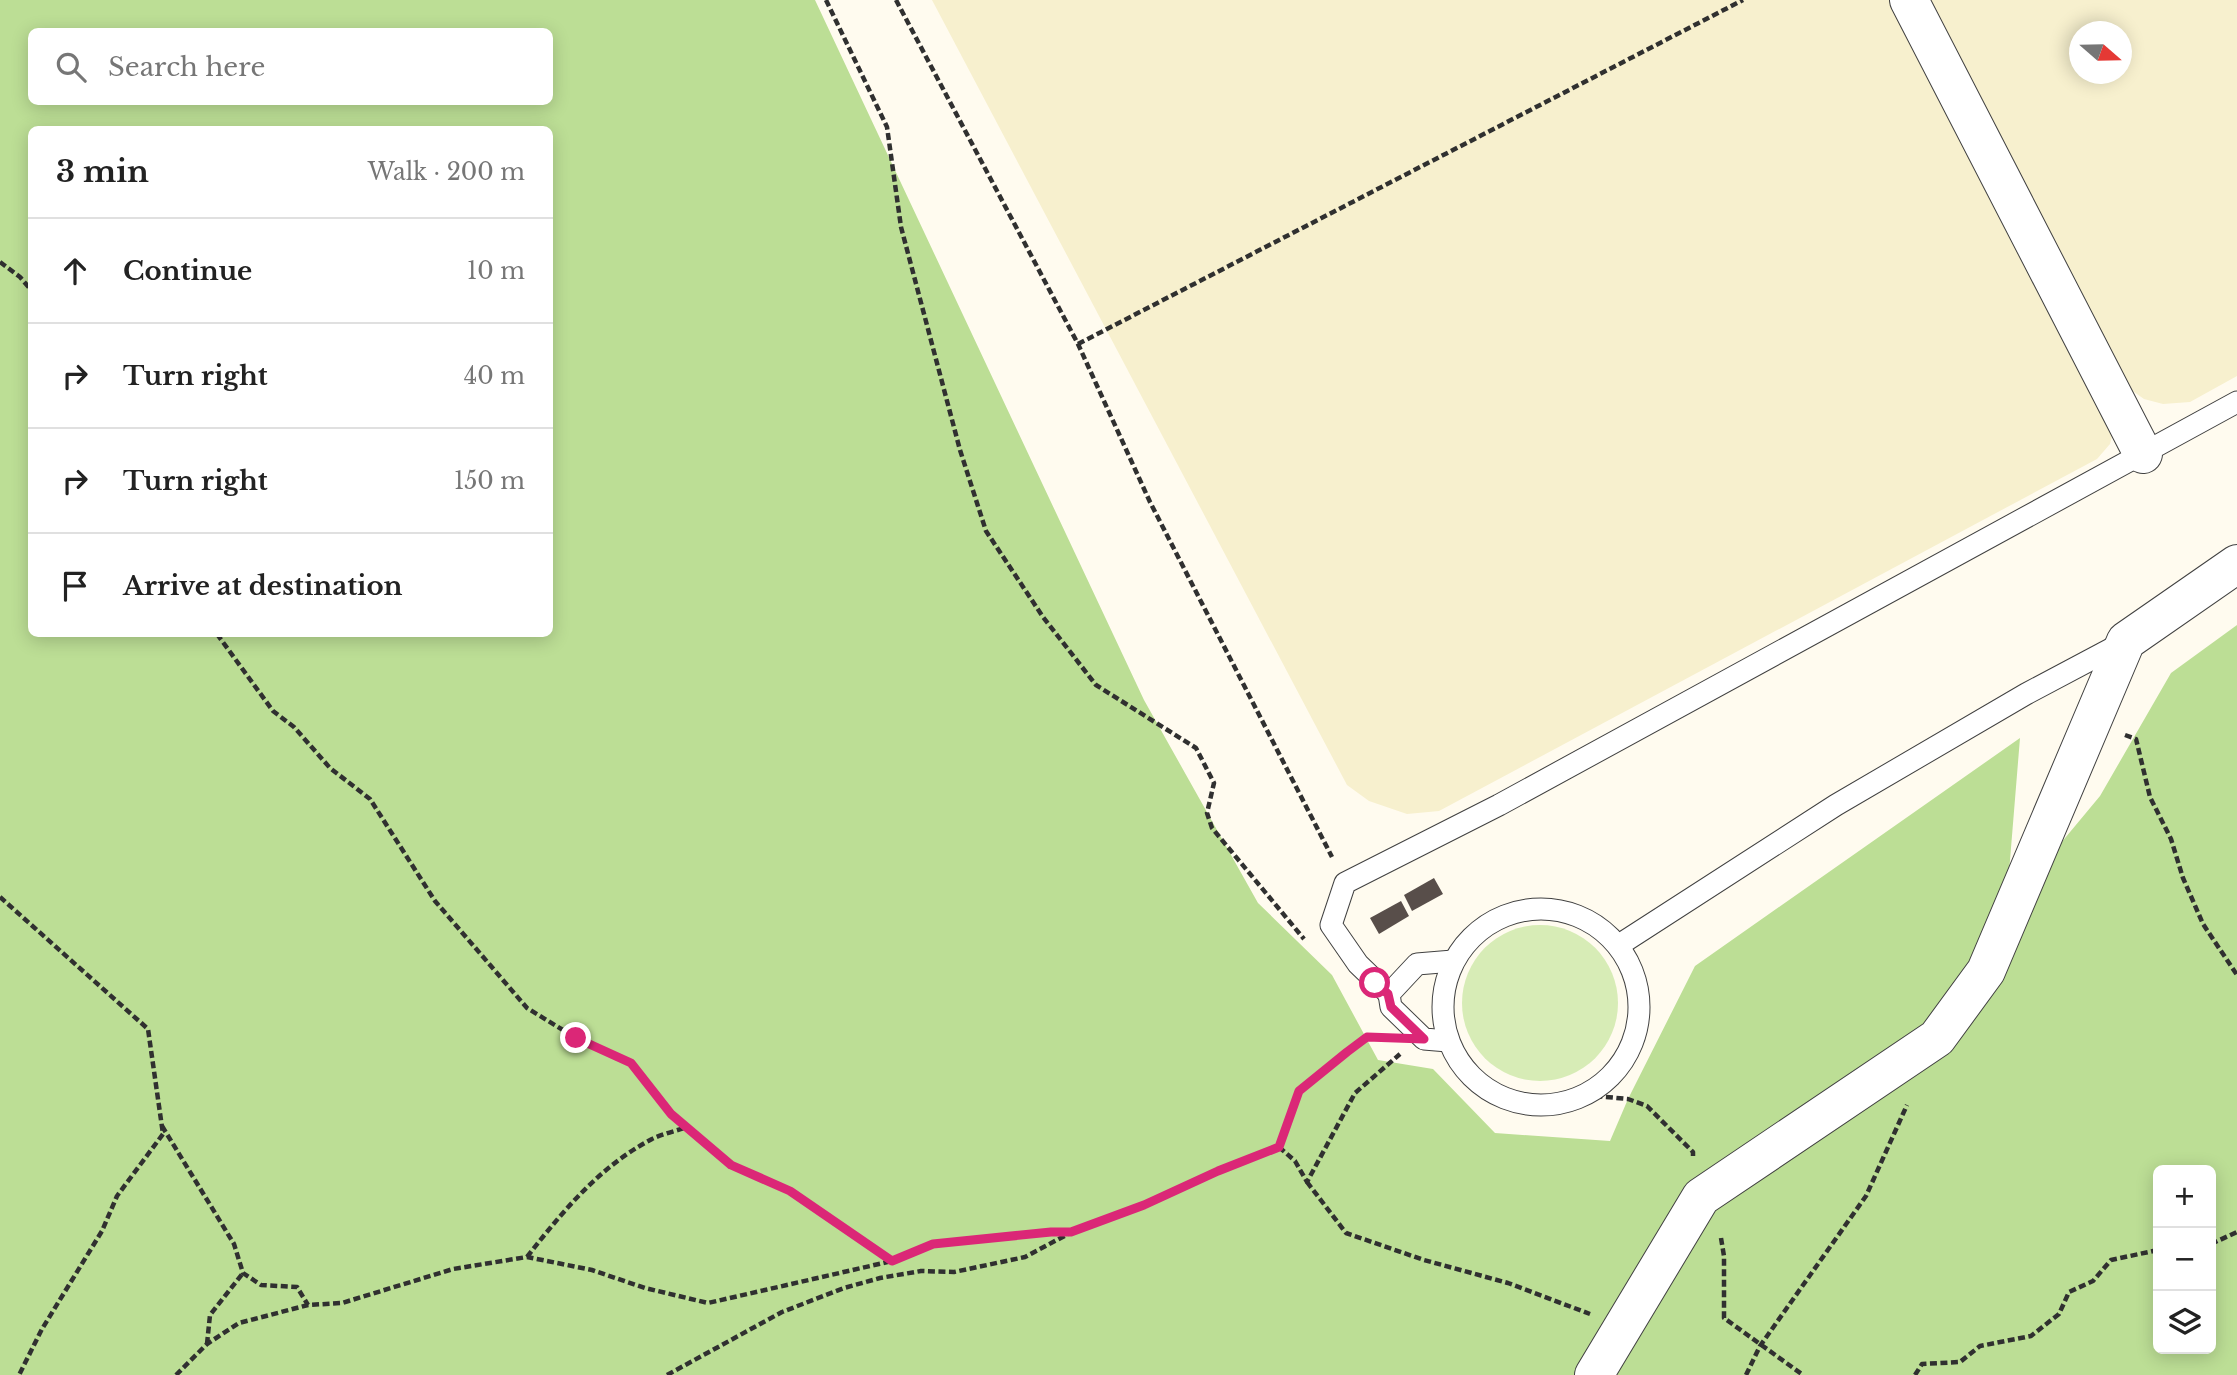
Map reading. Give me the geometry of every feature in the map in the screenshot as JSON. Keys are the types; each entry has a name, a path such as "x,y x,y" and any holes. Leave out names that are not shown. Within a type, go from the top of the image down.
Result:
{"street":[{"path":"1909,0 2143,454"},
{"path":"1594,1375 1701,1197 1937,1038 1986,971 2126,641 2237,564"}],"lane":[{"path":"1448,1041 1420,1039 1391,1007 1388,994 1358,964 1331,925 1345,883 1499,805 2237,402"},
{"path":"1619,945 1836,805 2026,694 2126,641"},
{"path":"1521,909 1568,911 1596,924 1619,945 1637,984 1637,1028 1619,1068 1585,1095 1559,1104 1532,1105 1505,1098 1481,1085 1462,1066 1448,1041 1443,1001 1453,961 1479,930 1521,909"},
{"path":"1388,994 1417,964 1453,961"}],"path":[{"path":"826,0 887,127 901,227 960,450 986,531 1042,617 1096,685 1196,748 1214,783 1207,813 1212,828 1306,942"},
{"path":"897,0 1078,344 1150,502 1345,883"},
{"path":"1078,344 1743,0"},
{"path":"0,262 28,286"},
{"path":"219,637 273,711 294,727 330,768 370,799 435,901 527,1008 576,1038 631,1063 671,1114 731,1165 790,1191 892,1261"},
{"path":"2094,712 2121,733 2136,739 2150,797 2171,839 2183,878 2203,924 2237,975"},
{"path":"0,897 148,1029 163,1134 117,1196 102,1231 42,1329 19,1375"},
{"path":"667,1375 782,1312 844,1288 911,1273 954,1272 1025,1257 1071,1232 1144,1205 1279,1147 1299,1091 1347,1052 1367,1037 1420,1039"},
{"path":"1307,1182 1355,1093 1420,1039"},
{"path":"1746,1375 1760,1346 1866,1196 1910,1098"},
{"path":"160,1122 234,1244 243,1273 261,1285 297,1287 309,1305"},
{"path":"527,1257 565,1209 608,1167 653,1138 687,1127"},
{"path":"1279,1147 1295,1161 1307,1182 1346,1234 1424,1260 1508,1283 1623,1327"},
{"path":"176,1375 207,1344 239,1323 309,1305 342,1303 453,1269 527,1257 592,1270 645,1288 708,1303 892,1261 933,1244 1071,1232"},
{"path":"2216,1242 2237,1232"},
{"path":"1915,1375 1922,1364 1959,1362 1980,1346 2031,1336 2059,1314 2069,1292 2093,1281 2111,1260 2153,1251"},
{"path":"207,1344 210,1315 243,1273"}],"shaded area":[{"path":"932,0 1897,0 2112,436 2110,444 2097,459 1439,811 1407,814 1369,801 1347,785"},
{"path":"1922,0 2237,0 2237,376 2190,402 2163,404 2144,399 2127,387"}],"green space":[{"path":"0,0 815,0 1144,700 1258,903 1332,975 1378,1060 1433,1069 1495,1133 1610,1141 1628,1099 1695,966 2020,738 2006,909 2100,796 2171,673 2237,625 2237,1375 0,1375"},
{"path":"1540,925 1570,930 1596,947 1613,973 1618,1003 1613,1033 1596,1059 1570,1076 1540,1081 1510,1076 1484,1059 1467,1033 1462,1003 1467,973 1484,947 1510,930"}],"building":[{"path":"1434,878 1443,894 1412,911 1404,895"},
{"path":"1401,901 1409,916 1379,934 1370,918"}],"route":[{"path":"576,1038 631,1063 671,1114 731,1165 790,1191 892,1261 933,1244 1071,1232 1144,1205 1279,1147 1299,1091 1367,1037 1424,1039 1391,1007 1388,994 1375,983"}]}
